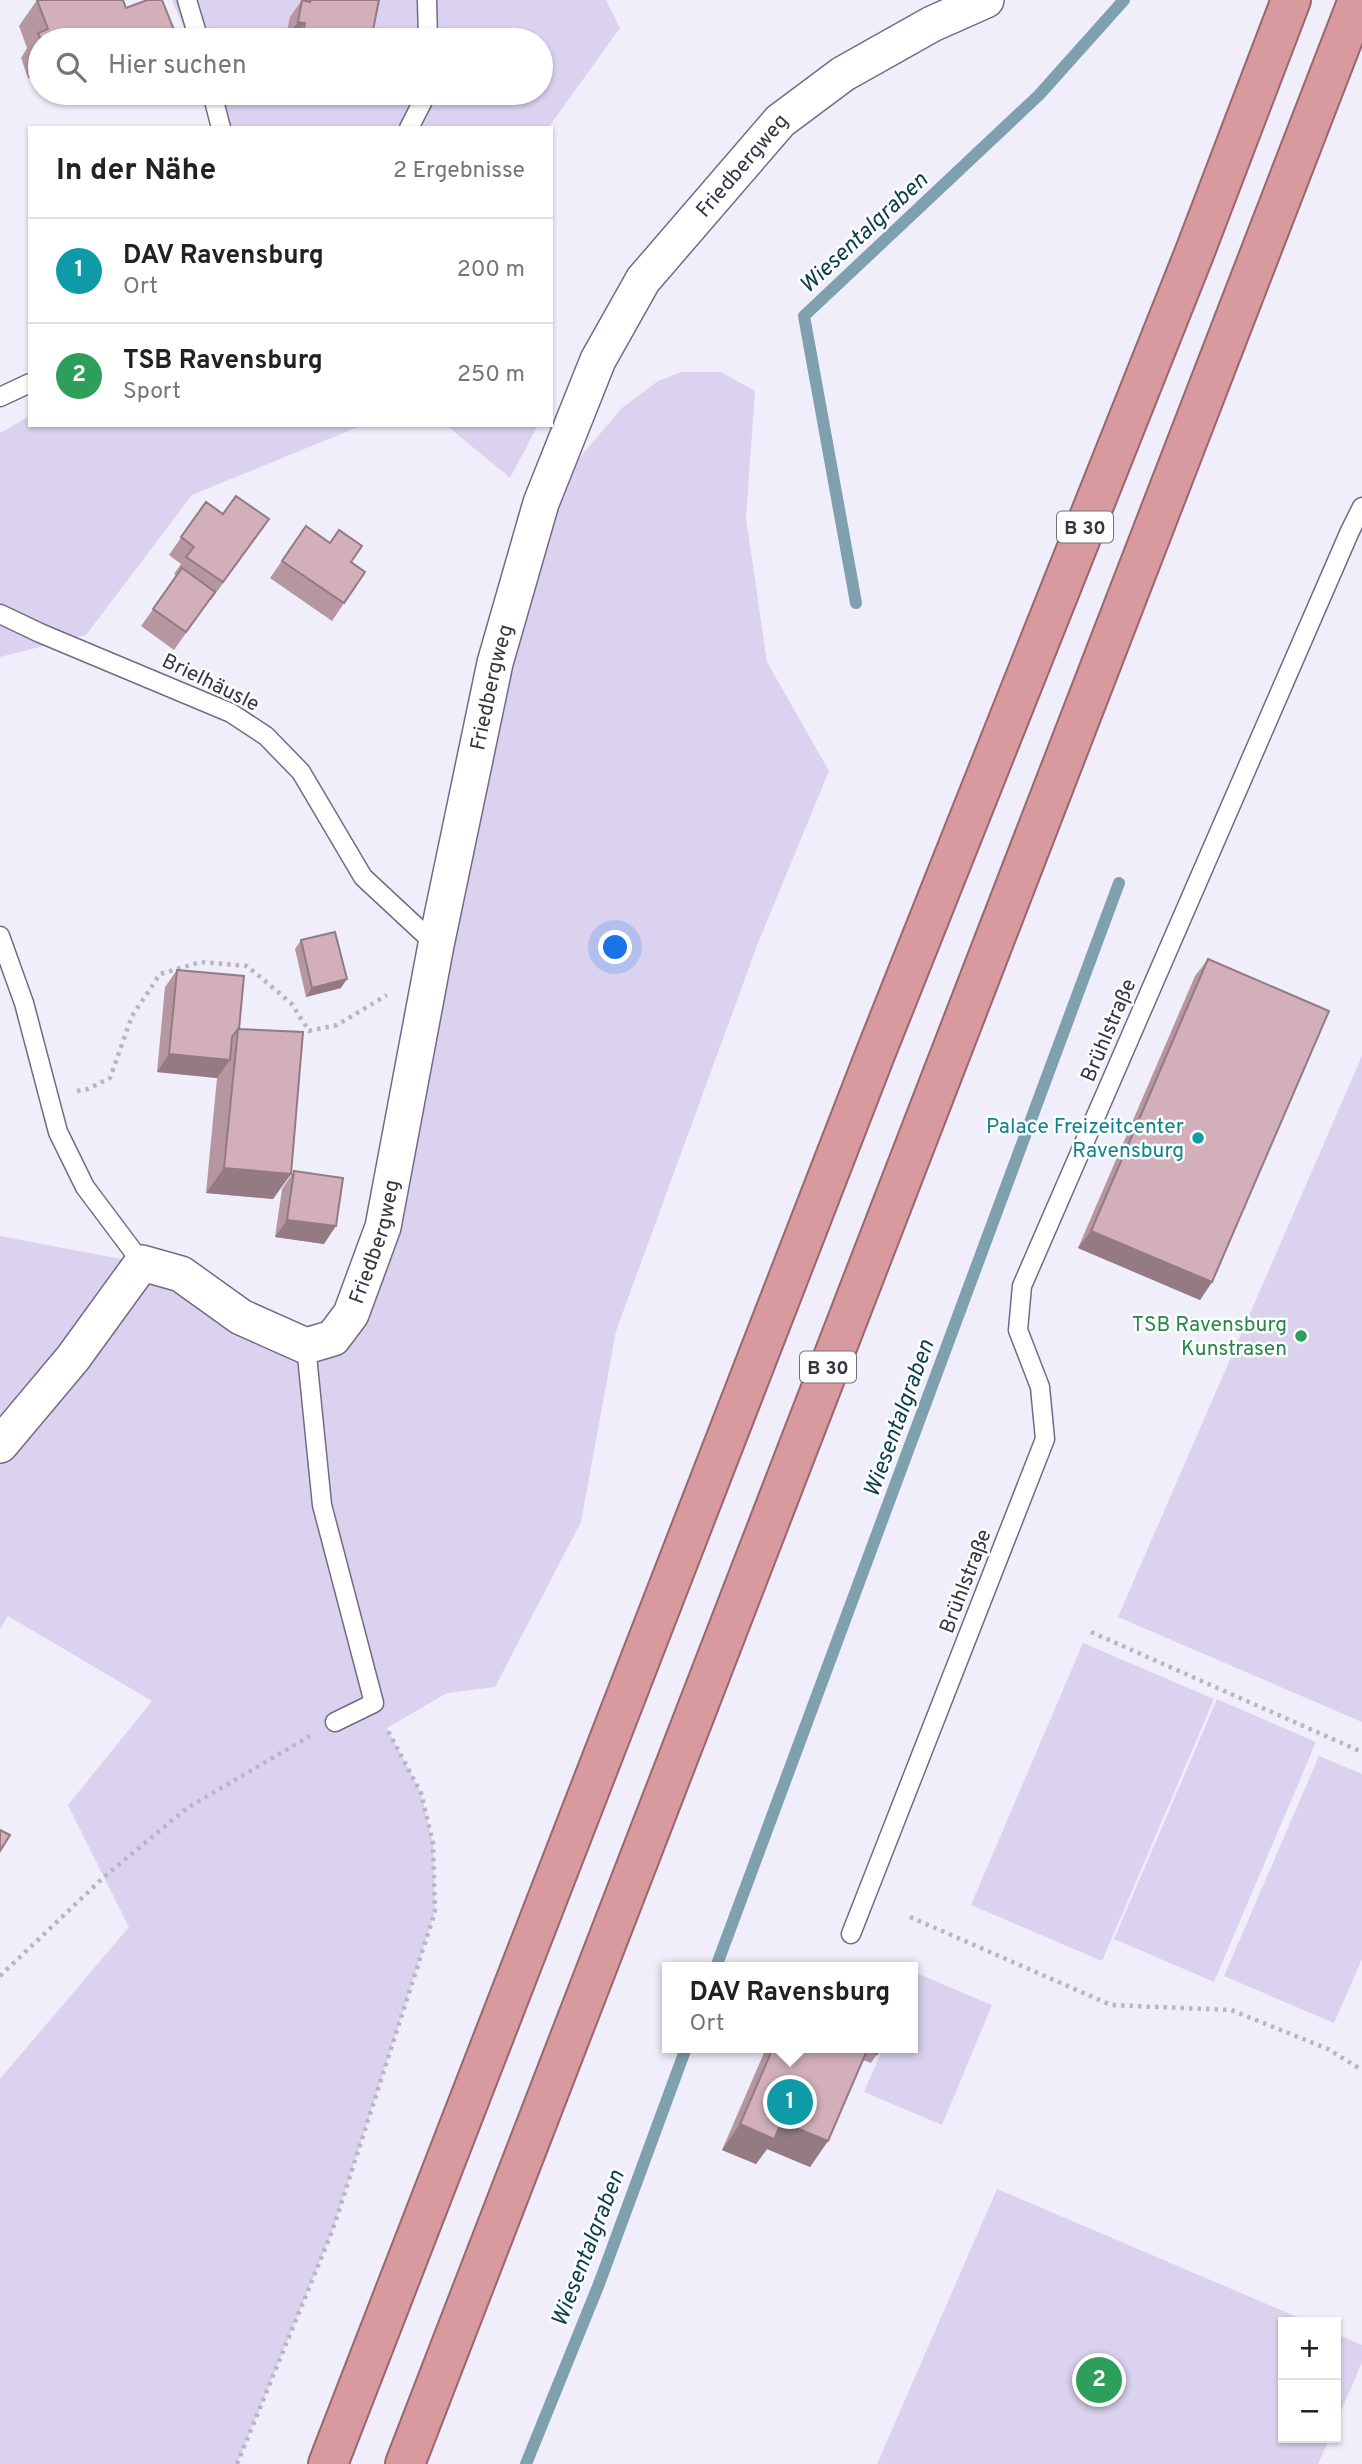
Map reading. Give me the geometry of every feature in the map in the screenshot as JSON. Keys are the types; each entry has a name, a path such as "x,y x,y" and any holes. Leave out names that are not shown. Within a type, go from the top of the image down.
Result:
{"highway":[{"name":"B 30","path":"328,2464 876,1052 1189,267 1291,0"},
{"name":"B 30","path":"405,2464 1358,0"}],"street":[{"name":"Friedbergweg","path":"306,1346 332,1338 351,1314 383,1227 495,663 541,503 598,360 643,280 780,121 843,74 932,24 986,0"},
{"path":"0,1445 73,1358 142,1263 181,1274 241,1317 306,1346"}],"lane":[{"path":"187,0 195,28"},
{"path":"427,0 428,28"},
{"path":"215,105 220,126"},
{"path":"410,126 421,105"},
{"path":"0,397 28,384"},
{"name":"Brühlstraße","path":"851,1934 1045,1439 1040,1387 1018,1330 1022,1286 1362,507"},
{"name":"Brielhäusle","path":"0,614 231,713 266,736 301,772 363,877 435,957"},
{"path":"0,936 24,1003 58,1132 85,1187 142,1263"},
{"path":"306,1346 322,1505 374,1703 335,1722"}],"path":[{"path":"49,1095 88,1089 110,1078 132,1016 160,974 201,962 247,966 290,1003 309,1031 337,1025 435,957"},
{"path":"1091,1632 1362,1752"},
{"path":"0,1976 104,1877 187,1808 335,1722"},
{"path":"237,2464 332,2229 435,1912 433,1843 421,1793 387,1728"},
{"path":"910,1917 1111,2005 1231,2010 1328,2049 1362,2070"}],"shaded area":[{"path":"172,0 606,0 620,28 549,126 225,126 216,105 553,105 553,28 184,28"},
{"path":"682,372 721,372 755,391 746,518 767,662 829,771 758,943 616,1331 581,1522 495,1687 447,1693 387,1728 421,1793 433,1843 435,1912 333,2229 237,2464 0,2464 0,2079 129,1927 68,1805 152,1701 8,1616 0,1629 0,1236 142,1263 306,1346 351,1314 541,503 622,408 658,381"},
{"path":"28,417 28,427 358,427 192,495 86,635 0,657 0,433"},
{"path":"448,427 537,427 510,478"},
{"name":"TSB Ravensburg Kunstrasen","path":"1362,1056 1362,1722 1118,1617"},
{"path":"1083,1643 1214,1699 1102,1961 971,1905"},
{"path":"1217,1699 1316,1742 1214,1982 1114,1939"},
{"path":"1319,1756 1362,1774 1362,1959 1334,2023 1224,1976"},
{"path":"918,1974 992,2005 942,2125 864,2092 881,2053 918,2053"},
{"path":"997,2189 1297,2317 1278,2317 1278,2443 1328,2443 1318,2464 877,2464"},
{"path":"1341,2336 1362,2345 1362,2362 1341,2411"}],"building":[{"path":"37,0 123,0 126,8 147,0 162,0 173,28 48,28"},
{"path":"302,0 379,0 373,28 304,28 305,23 298,22"},
{"path":"236,496 269,519 223,582 186,557 194,547 181,537 206,502 223,514"},
{"path":"306,526 330,543 339,530 362,546 351,562 365,572 344,603 282,561"},
{"path":"182,568 215,592 186,632 153,609"},
{"path":"335,932 347,979 312,988 301,940"},
{"name":"Palace Freizeitcenter Ravensburg","path":"1208,959 1329,1011 1212,1282 1091,1231"},
{"path":"177,970 244,976 239,1029 232,1037 230,1060 169,1054"},
{"path":"238,1029 303,1032 291,1174 224,1168"},
{"path":"294,1171 343,1178 336,1226 287,1220"},
{"path":"0,1830 10,1835 0,1851"},
{"path":"771,2053 866,2053 828,2141 782,2122 774,2139 740,2124"}],"waterway":[{"name":"Wiesentalgraben","path":"856,603 804,316 1039,95 1124,0"},
{"name":"Wiesentalgraben","path":"718,1962 1119,883"},
{"name":"Wiesentalgraben","path":"526,2464 599,2284 684,2053"}],"place":[{"name":"Palace Freizeitcenter Ravensburg","path":"1198,1138"},
{"name":"TSB Ravensburg Kunstrasen","path":"1301,1336"},
{"name":"DAV Ravensburg","path":"790,2102"},
{"name":"TSB Ravensburg","path":"1099,2380"}]}
